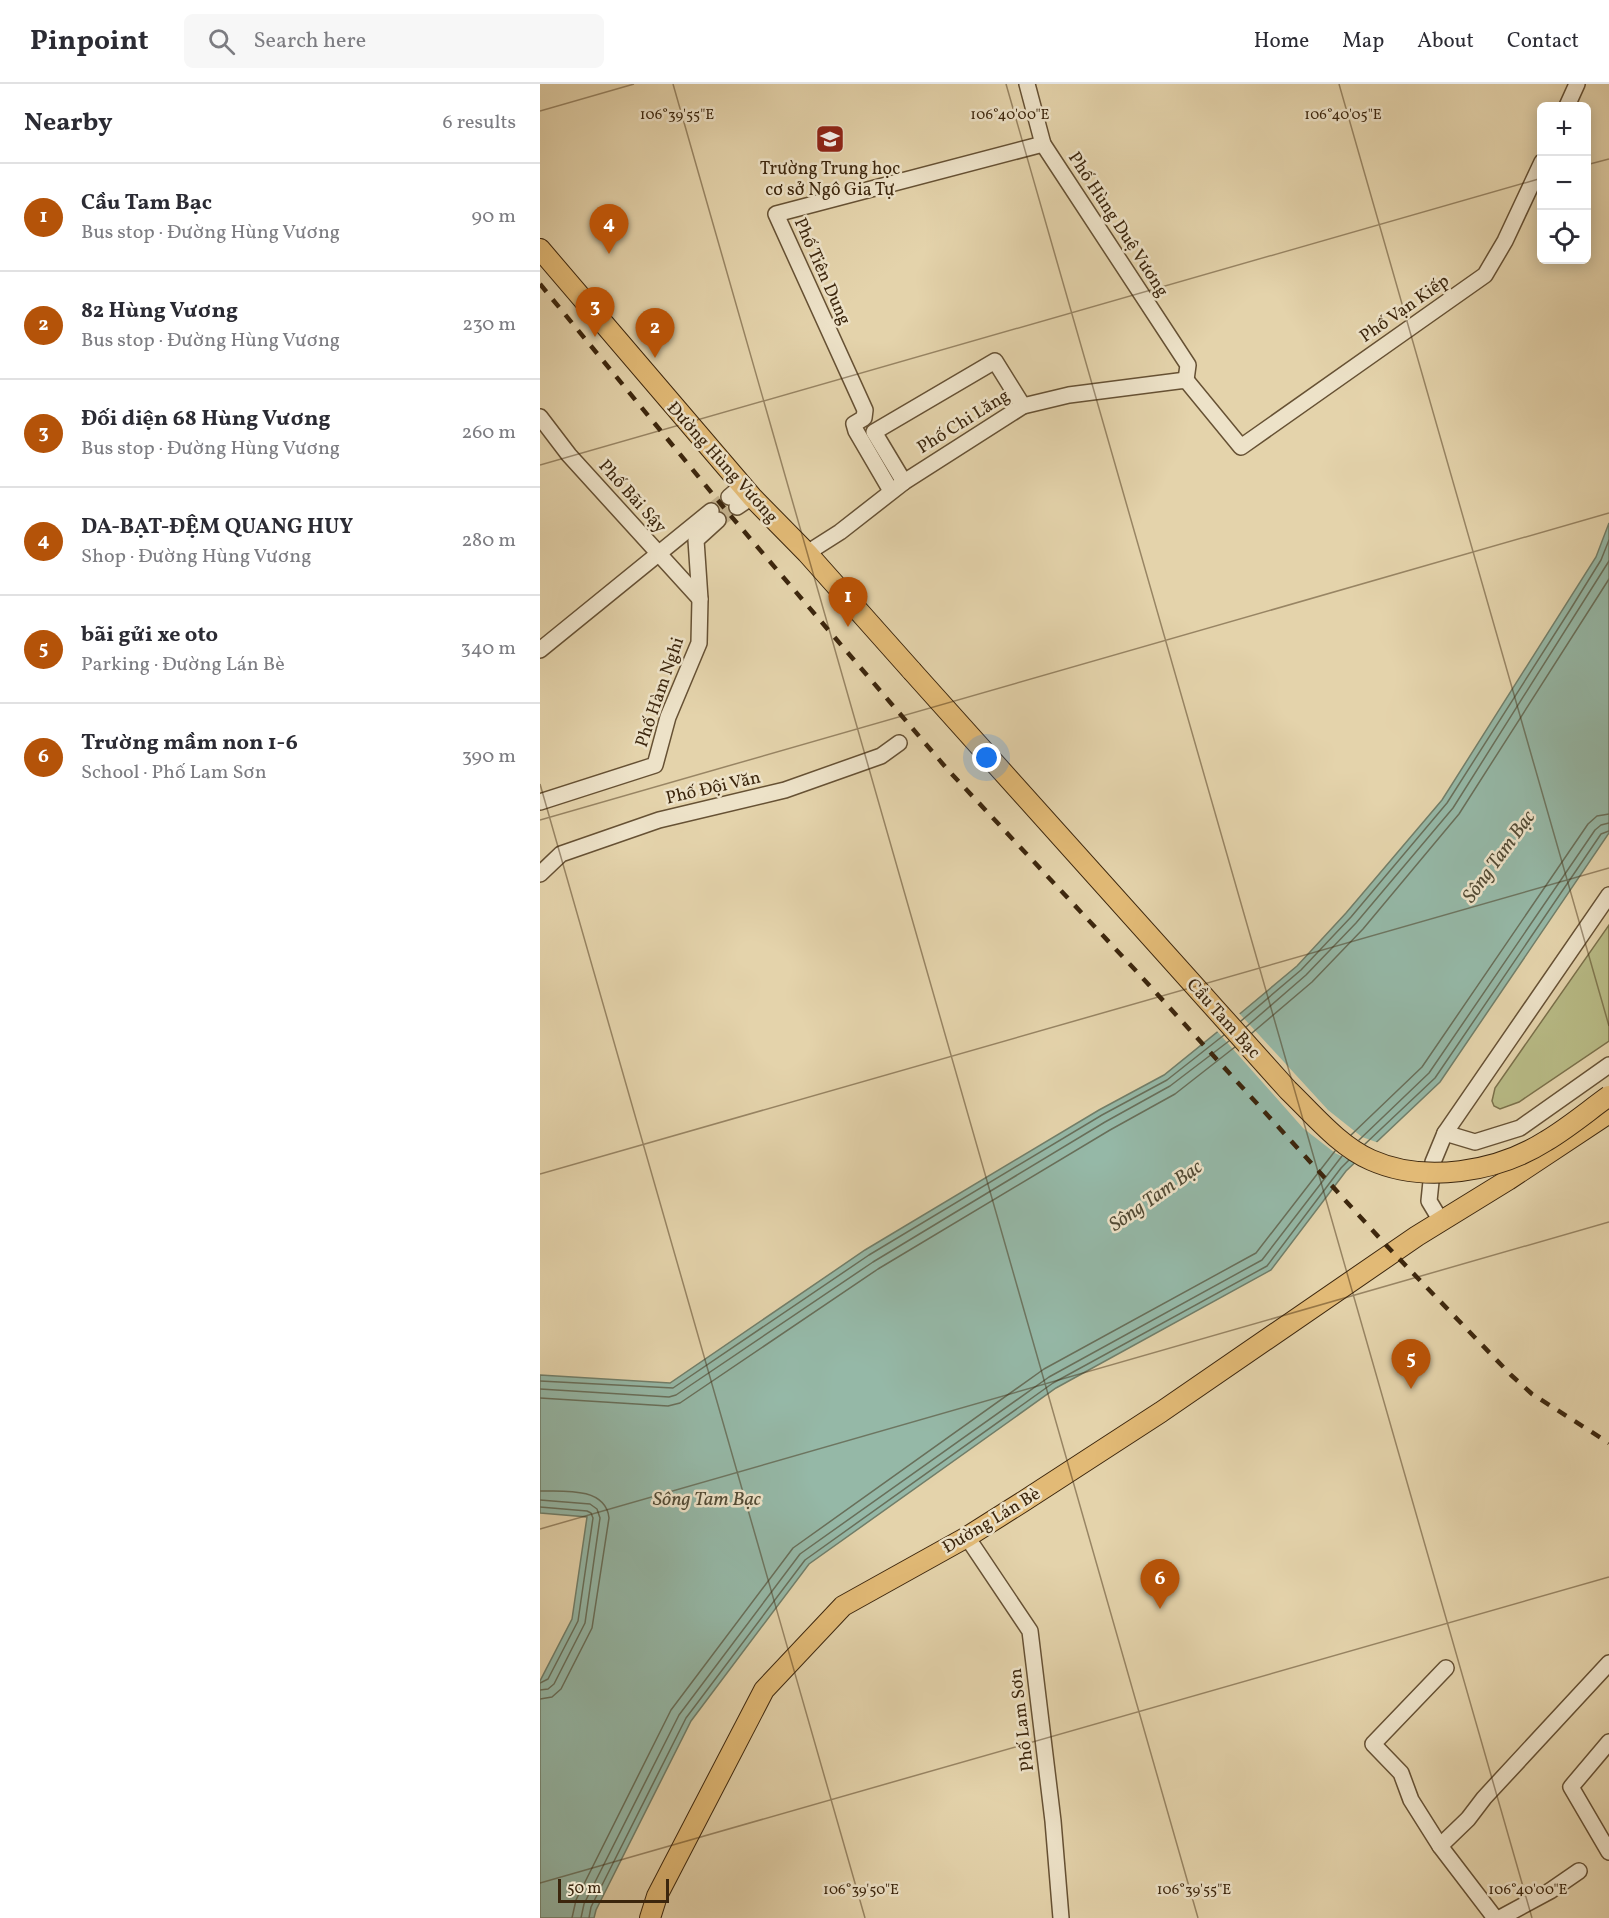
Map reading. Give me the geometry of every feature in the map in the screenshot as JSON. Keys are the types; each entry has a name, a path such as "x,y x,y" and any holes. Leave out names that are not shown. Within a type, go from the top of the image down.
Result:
{"main road":[{"name":"Đường Hùng Vương","path":"540,249 740,497 807,553 912,671"},
{"name":"Cầu Tam Bạc","path":"912,671 1288,1089 1341,1141 1370,1160 1409,1172 1439,1174 1502,1163 1545,1142 1609,1096"},
{"name":"Đường Lán Bè","path":"650,1918 657,1896 764,1690 843,1605 967,1537 1161,1412 1441,1221 1609,1113"}],"street":[{"name":"Phố Hùng Duệ Vương","path":"1027,84 1043,144 1188,365 1186,380"},
{"path":"1569,102 1577,84"},
{"name":"Phố Tiên Dung","path":"891,491 856,431 854,424 864,418 865,410 776,214 1043,144"},
{"name":"Phố Vạn Kiếp","path":"1186,380 1241,447 1485,275 1505,241 1537,173"},
{"path":"904,482 874,432 995,361 1023,406"},
{"name":"Phố Chi Lăng","path":"807,553 840,532 904,482 1023,406 1069,395 1186,380"},
{"name":"Phố Bãi Sậy","path":"540,417 569,455 700,599"},
{"name":"Phố Hàm Nghi","path":"540,650 658,553 715,516 696,540 700,599 699,643 668,717 655,765 543,797"},
{"name":"Phố Đội Văn","path":"540,874 561,854 658,820 784,790 881,756 899,743"},
{"path":"1441,1221 1429,1201 1433,1162 1445,1134 1609,894"},
{"path":"1445,1134 1475,1142 1520,1128 1609,1065"},
{"name":"Phố Lam Sơn","path":"967,1537 1030,1631 1053,1821 1061,1918"},
{"path":"1440,1846 1468,1820 1484,1798 1609,1663"},
{"path":"1446,1668 1373,1744 1401,1773 1411,1800 1440,1846 1495,1918"},
{"path":"1609,1742 1571,1787 1609,1852"},
{"path":"1500,1918 1550,1891 1579,1871"}],"green space":[{"path":"1609,925 1609,1041 1519,1102 1500,1109 1494,1106 1492,1101 1495,1088"}],"water":[{"name":"Sông Tam Bạc","path":"1609,523 1609,833 1440,1082 1346,1171 1271,1270 1056,1388 809,1564 691,1721 594,1918 540,1918 540,1681 572,1619 587,1517 540,1513 540,1375 670,1383 865,1250 1099,1110 1164,1075 1297,966 1346,913 1442,800 1596,557"}],"pier":[{"path":"1238,1012 1328,1110 1362,1137 1379,1143 1358,1164 1335,1153 1303,1128 1216,1030"}],"tunnel":[{"path":"711,511 729,497"},
{"path":"718,520 737,507"}],"railway":[{"path":"540,284 725,509 948,770 1138,973 1385,1244 1532,1394 1609,1443"}],"place":[{"name":"Trường Trung học cơ sở Ngô Gia Tự","path":"830,139"},
{"name":"DA-BẠT-ĐỆM QUANG HUY","path":"609,254"},
{"name":"Đối diện 68 Hùng Vương","path":"595,337"},
{"name":"82 Hùng Vương","path":"655,358"},
{"name":"Cầu Tam Bạc","path":"848,627"},
{"name":"bãi gửi xe oto","path":"1411,1389"},
{"name":"Trường mầm non 1-6","path":"1160,1609"}]}
